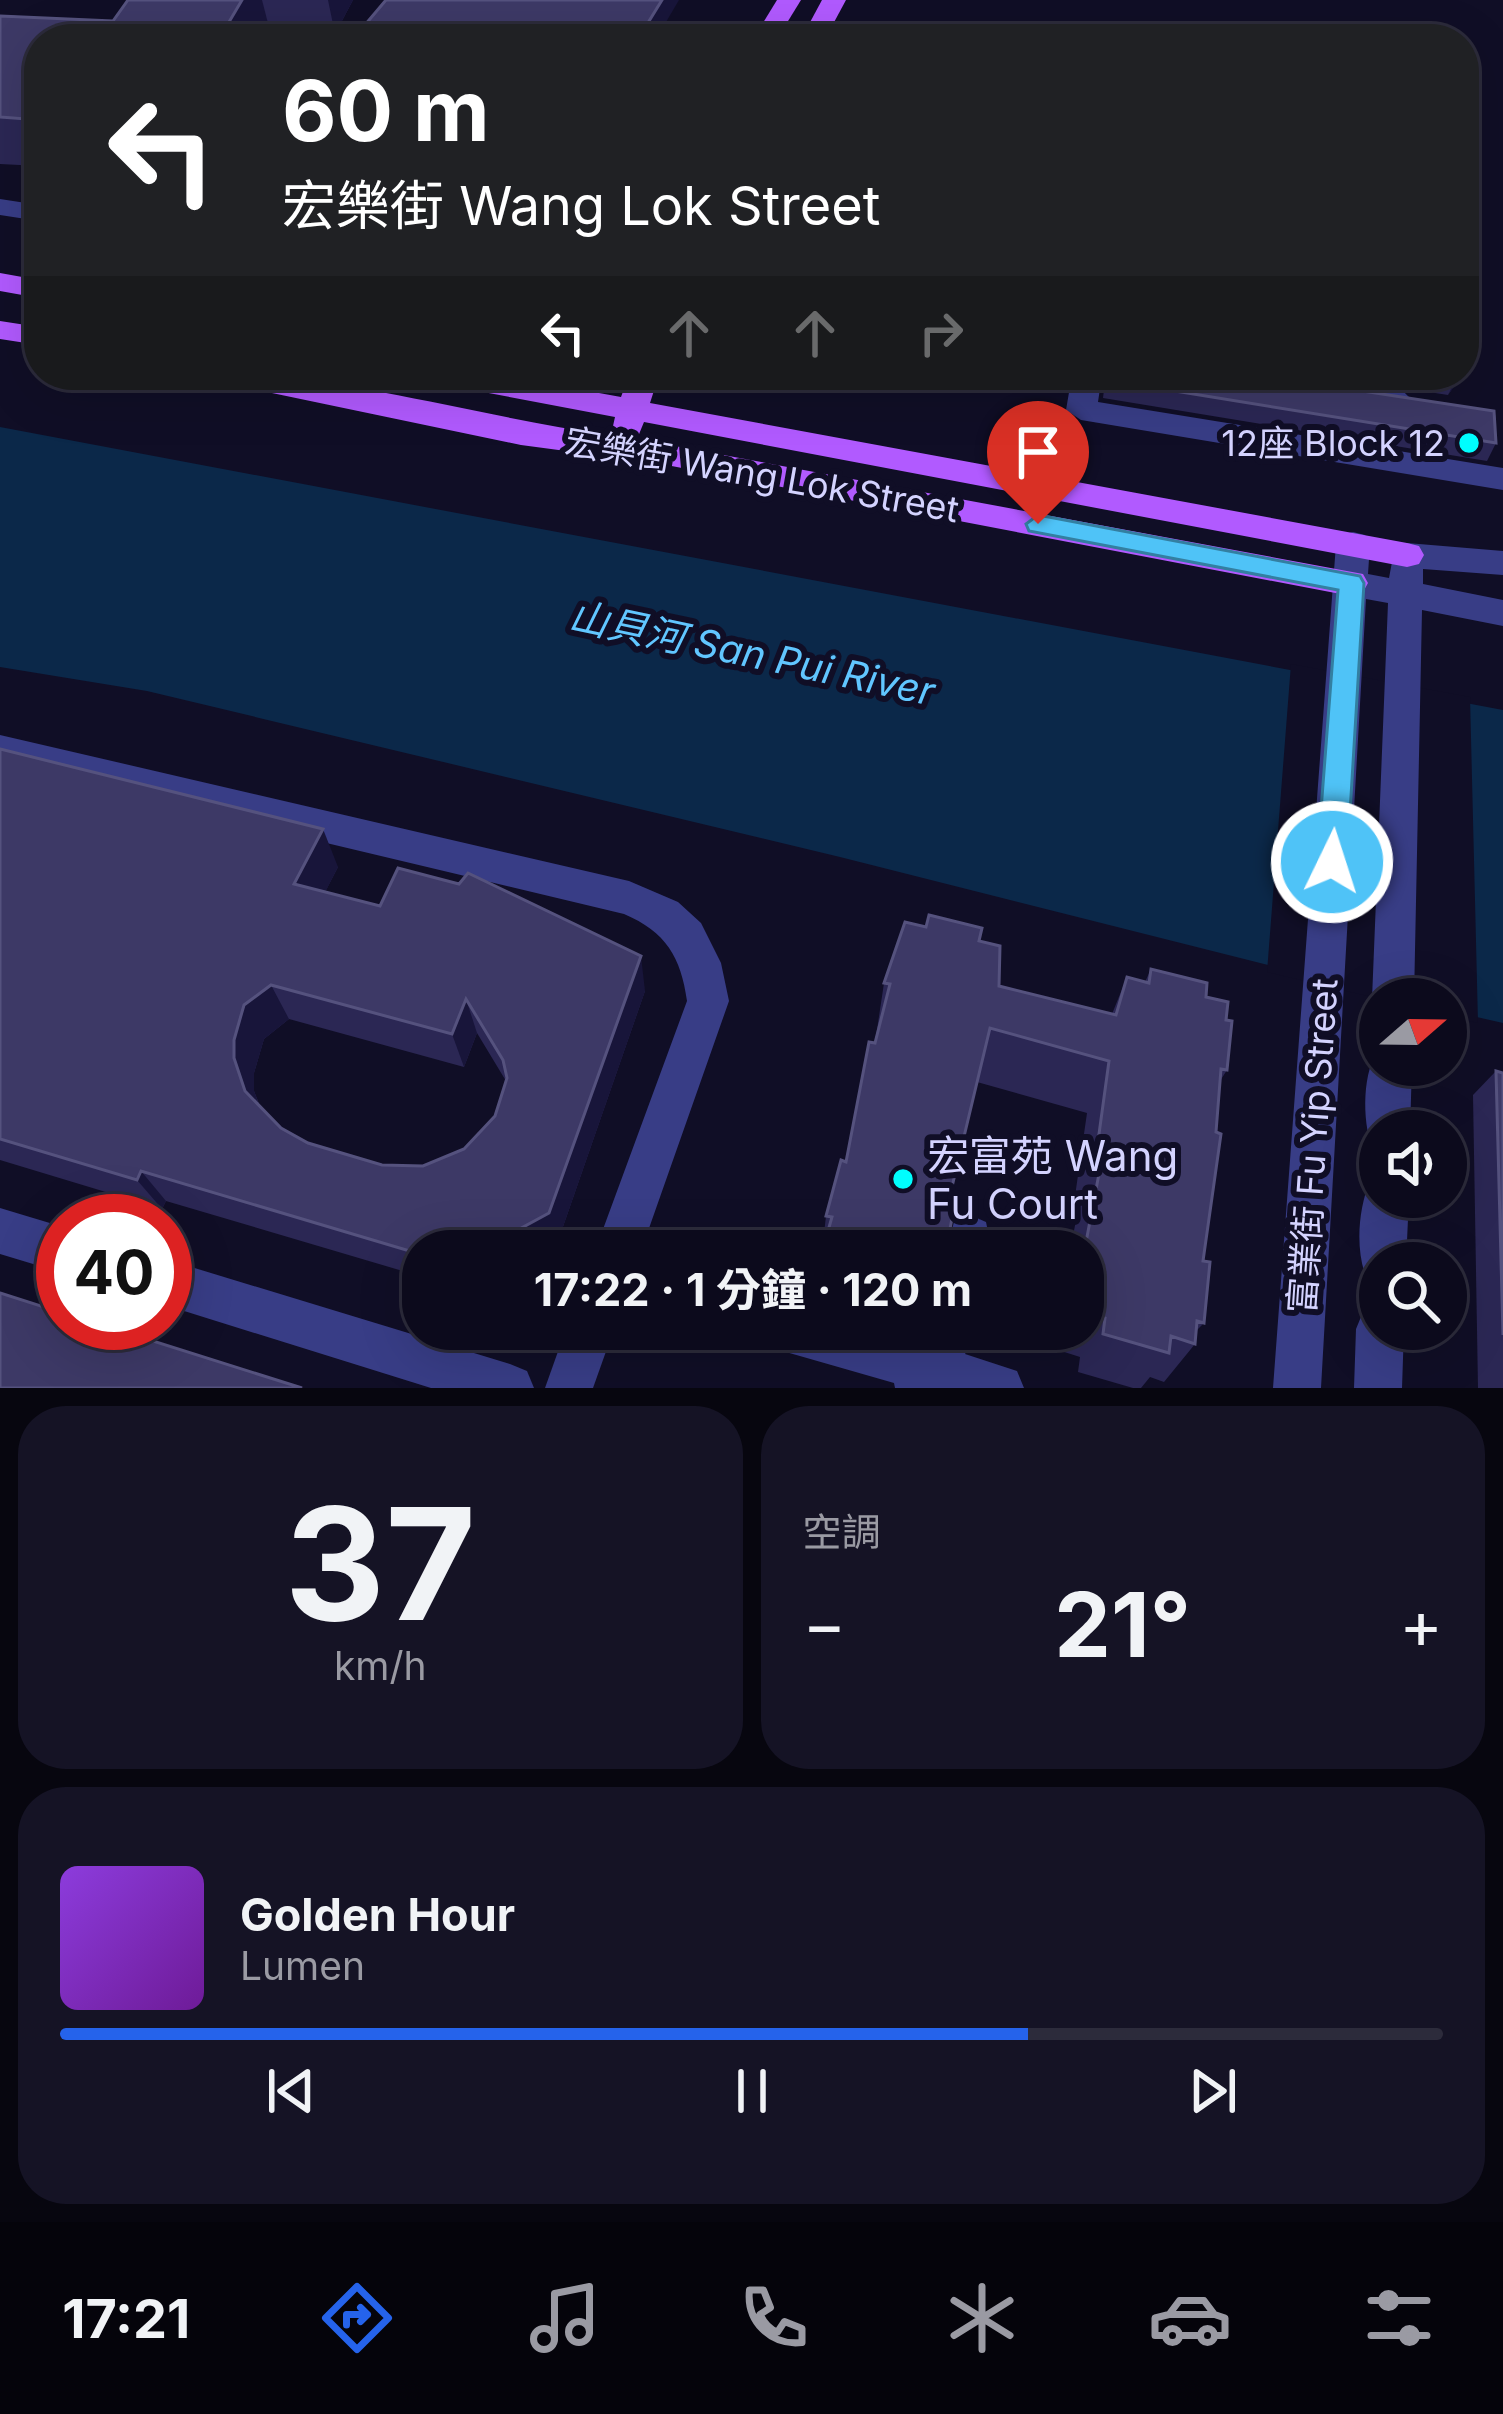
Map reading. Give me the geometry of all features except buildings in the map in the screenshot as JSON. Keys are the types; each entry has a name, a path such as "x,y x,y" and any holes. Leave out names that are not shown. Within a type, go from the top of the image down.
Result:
{"main road":[{"name":"宏樂街 Wang Lok Street","path":"307,390 521,434 620,447 1351,583"},
{"path":"561,437 583,390"},
{"name":"宏樂街 Wang Lok Street","path":"588,390 631,410 1408,555"},
{"path":"620,447 638,390"}],"street":[{"path":"1085,390 1082,410 1503,479"},
{"path":"1355,390 1408,404"},
{"name":"富業街 Fu Yip Street","path":"1297,1388 1353,544"},
{"name":"富業街 Fu Yip Street","path":"1395,978 1408,555"},
{"name":"宏樂街 Wang Lok Street","path":"1408,555 1503,563"},
{"name":"宏樂街 Wang Lok Street","path":"1351,583 1503,613"},
{"path":"0,750 629,898 663,910 686,933 704,965 708,1001 626,1230"},
{"path":"0,1231 36,1242"},
{"path":"192,1290 509,1388"},
{"path":"569,1388 583,1350"},
{"path":"842,1350 920,1377 988,1386"},
{"path":"920,1377 942,1350"},
{"path":"970,1350 988,1386"},
{"path":"1378,1388 1379,1350"}],"water":[{"name":"山貝河 San Pui River","path":"0,427 1503,710 1503,1023 1467,1015 1467,978 1359,978 1359,988 840,857 147,691 0,667"}],"pier":[{"path":"1291,664 1470,697 1478,1023 1467,1021 1467,978 1359,978 1359,994 1267,972"}],"place":[{"name":"12座 Block 12","path":"1469,443"},
{"name":"宏富苑 Wang Fu Court","path":"903,1179"}],"route":[{"path":"1038,524 1351,583 1332,862"}]}
